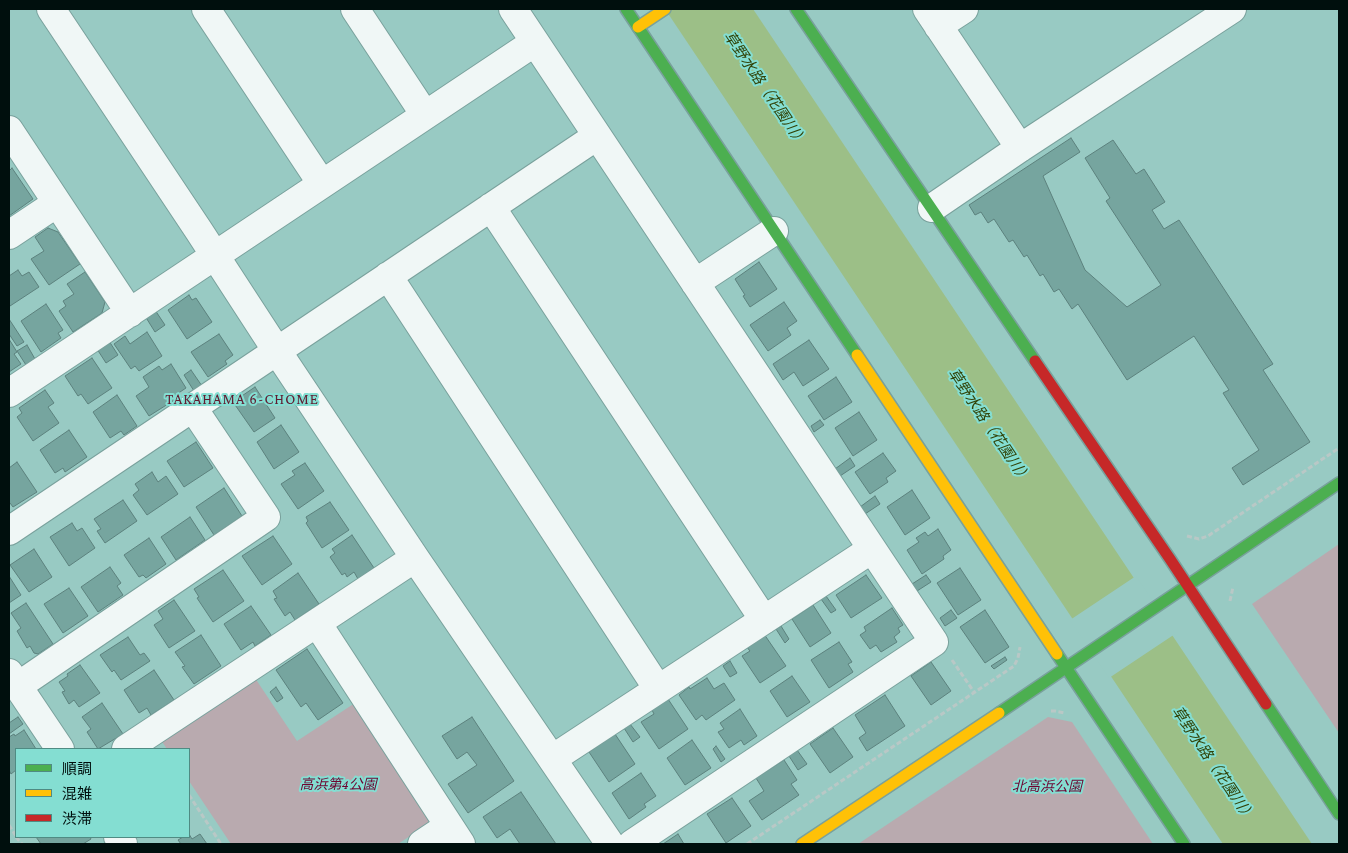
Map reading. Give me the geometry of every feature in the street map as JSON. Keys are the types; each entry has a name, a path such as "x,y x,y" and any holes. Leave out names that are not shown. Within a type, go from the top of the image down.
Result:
{"street":[{"path":"51,9 216,255 277,351 415,558 610,844"},
{"path":"206,9 322,184"},
{"path":"355,9 425,115"},
{"path":"513,9 934,642 632,844"},
{"path":"626,9 1184,844"},
{"path":"638,27 665,9"},
{"path":"796,9 1188,586 1339,814"},
{"path":"964,9 932,17 1020,148"},
{"path":"932,208 1232,9"},
{"path":"9,394 535,42"},
{"path":"9,130 130,313"},
{"path":"9,531 597,136"},
{"path":"9,235 57,203"},
{"path":"491,207 764,620"},
{"path":"695,283 774,230"},
{"path":"388,276 658,689"},
{"path":"59,748 13,679 266,517 193,408"},
{"path":"802,844 1067,668 1339,483"},
{"path":"552,759 872,549"},
{"path":"128,748 415,558"},
{"path":"317,623 455,835 422,844"}],"path":[{"path":"1181,535 1199,539 1208,536 1339,448"},
{"path":"934,642 945,650 974,692"},
{"path":"1047,712 1055,711 1071,714"},
{"path":"190,797 221,844"}],"green space":[{"path":"1339,544 1339,733 1252,604"},
{"name":"高浜第4公園","path":"255,678 297,741 355,703 429,812 428,824 398,844 231,844 190,782 190,748 166,748 161,740"},
{"name":"北高浜公園","path":"1048,717 1072,722 1153,844 858,844"}],"water":[{"name":"草野水路（花園川）","path":"665,9 753,9 1312,844 1223,844"}],"pier":[{"path":"1136,576 1175,634 1109,678 1070,620"}],"building":[{"path":"1071,138 1080,152 1043,176 1085,270 1127,307 1161,285 1106,201 1110,198 1085,158 1113,140 1136,174 1144,169 1165,202 1152,210 1164,229 1179,220 1273,364 1263,370 1310,442 1243,485 1232,468 1259,450 1223,393 1229,390 1194,336 1127,380 1078,304 1072,309 1059,289 1054,292 1043,274 1040,276 1027,255 1024,257 1013,240 1009,242 994,219 988,223 981,212 975,215 969,205"},
{"path":"12,168 33,199 9,216 9,171"},
{"path":"48,228 58,232 80,264 49,285 31,259 44,251 35,237"},
{"path":"759,262 777,289 750,307 735,279"},
{"path":"18,270 22,276 29,272 39,287 10,306 9,276"},
{"path":"85,272 105,302 102,313 73,332 59,311 66,306 63,301 74,294 67,284"},
{"path":"189,295 192,300 196,298 212,322 187,339 168,310"},
{"path":"784,302 797,321 787,328 791,335 768,351 750,325"},
{"path":"46,304 63,330 58,333 61,338 41,352 21,321"},
{"path":"155,310 165,325 155,332 145,316"},
{"path":"9,319 24,342 17,346 9,334"},
{"path":"147,332 162,356 139,371 135,366 131,369 114,344 125,336 130,344"},
{"path":"219,334 233,355 225,361 227,364 208,377 191,352"},
{"path":"9,339 17,352 14,354 21,364 9,372"},
{"path":"809,340 829,369 803,386 794,372 783,380 773,364"},
{"path":"109,341 118,355 106,363 97,349"},
{"path":"27,345 35,359 26,365 17,351"},
{"path":"92,358 112,388 88,404 81,394 78,396 65,376"},
{"path":"171,364 186,388 174,396 176,399 149,416 136,396 149,387 143,377 159,366 162,370"},
{"path":"191,370 202,386 194,391 184,375"},
{"path":"836,377 852,402 824,420 808,396"},
{"path":"255,387 275,418 254,432 233,402"},
{"path":"45,390 54,403 48,407 59,423 33,441 17,417 22,413 19,408"},
{"path":"117,395 137,426 124,435 121,431 110,438 93,412"},
{"path":"859,412 877,440 853,456 835,428"},
{"path":"820,420 824,425 814,432 811,426"},
{"path":"281,425 299,452 274,469 257,442"},
{"path":"69,430 87,457 65,472 63,468 55,473 40,450"},
{"path":"196,442 213,468 184,487 167,461"},
{"path":"883,453 896,471 886,478 888,482 870,494 855,472"},
{"path":"850,458 855,466 840,476 835,469"},
{"path":"17,462 37,492 13,507 9,503 9,468"},
{"path":"305,463 324,491 298,509 281,484 295,475 292,471"},
{"path":"152,472 158,482 166,476 178,494 147,515 133,495 139,490 135,484"},
{"path":"224,488 242,516 214,535 196,507"},
{"path":"912,490 930,518 905,535 887,507"},
{"path":"875,496 880,504 865,514 860,507"},
{"path":"123,500 137,521 105,543 97,531 101,529 94,519"},
{"path":"330,502 349,530 322,548 306,523 308,521 306,517"},
{"path":"190,517 205,540 176,560 161,537"},
{"path":"72,523 77,531 82,528 95,548 69,566 50,537"},
{"path":"938,529 951,550 943,556 944,559 922,574 907,550 919,542 916,538 925,532 928,536"},
{"path":"352,535 374,568 358,579 354,572 347,577 345,573 342,575 330,557 335,553 332,549"},
{"path":"273,536 292,564 262,585 242,556"},
{"path":"149,538 166,564 146,578 143,575 139,577 124,555"},
{"path":"34,549 52,577 29,592 10,565"},
{"path":"110,567 121,583 117,586 123,595 98,612 81,587"},
{"path":"960,568 981,600 958,615 937,583"},
{"path":"223,570 244,601 213,622 197,598 199,597 194,589"},
{"path":"298,573 319,604 295,620 290,612 285,616 274,599 277,598 273,591"},
{"path":"866,575 882,598 851,618 836,595"},
{"path":"926,575 931,582 917,591 912,584"},
{"path":"9,576 21,595 9,603"},
{"path":"69,588 88,616 63,633 44,604"},
{"path":"826,596 836,610 831,613 821,599"},
{"path":"174,600 195,631 169,648 154,625 163,619 158,611"},
{"path":"26,603 53,644 38,654 34,653 30,646 27,648 17,631 21,628 11,613"},
{"path":"813,605 831,633 810,647 792,619"},
{"path":"251,606 271,635 255,646 253,642 241,650 224,624"},
{"path":"892,608 903,625 898,628 900,632 894,637 897,642 881,652 876,645 870,649 860,635 866,631 864,627"},
{"path":"951,610 957,618 945,626 940,618"},
{"path":"985,610 1009,647 985,663 960,627"},
{"path":"781,626 789,639 785,643 776,629"},
{"path":"764,634 786,666 760,683 742,656 750,651 746,646"},
{"path":"201,635 221,666 194,684 182,667 185,666 175,652"},
{"path":"128,637 140,655 144,653 150,661 121,680 114,670 112,672 100,655"},
{"path":"839,642 852,662 848,664 853,672 829,688 811,660"},
{"path":"307,649 343,703 318,720 306,703 301,707 276,670"},
{"path":"1005,657 1007,660 994,669 991,666"},
{"path":"730,661 737,673 730,677 723,666"},
{"path":"931,662 951,691 931,705 911,676"},
{"path":"80,665 100,693 79,707 74,700 69,704 62,692 65,691 59,682"},
{"path":"154,670 174,700 151,715 147,708 139,713 124,690"},
{"path":"792,676 810,702 787,717 770,691"},
{"path":"707,678 714,689 724,683 735,700 706,720 702,715 696,720 679,695 689,687 690,689"},
{"path":"276,687 283,698 277,702 270,692"},
{"path":"885,695 905,726 867,751 859,738 866,733 855,715"},
{"path":"668,699 688,729 659,749 641,722 654,714 652,710"},
{"path":"102,703 123,734 97,748 87,732 91,729 82,717"},
{"path":"740,709 757,736 744,745 741,740 729,748 718,732 724,729 720,723"},
{"path":"18,717 23,724 9,734 9,723"},
{"path":"472,717 514,781 468,813 448,784 477,765 467,752 457,759 442,736"},
{"path":"630,724 640,737 633,742 624,728"},
{"path":"833,728 853,757 830,773 810,744"},
{"path":"24,730 35,748 15,748 15,771 11,774 9,770 9,737 14,734 15,736"},
{"path":"615,734 635,764 609,782 589,752"},
{"path":"692,740 711,768 685,785 667,758"},
{"path":"716,746 725,759 721,762 713,749"},
{"path":"797,750 807,764 798,770 789,756"},
{"path":"784,760 797,780 791,784 799,795 762,820 749,801 764,791 756,778"},
{"path":"641,773 656,796 644,804 646,807 629,819 612,793"},
{"path":"521,792 556,844 520,844 510,829 497,838 483,817"},
{"path":"732,798 751,826 726,843 707,814"},
{"path":"200,834 207,844 181,844 178,840 190,838 190,836 192,839"},
{"path":"678,834 684,844 663,844"},
{"path":"37,838 91,839 83,844 41,844"}],"traffic: fast":[{"path":"626,9 857,355"},
{"path":"796,9 1035,361"},
{"path":"999,713 1339,483"},
{"path":"1057,654 1184,844"},
{"path":"1266,704 1339,814"}],"traffic: slow":[{"path":"638,27 665,9"},
{"path":"857,355 1057,654"},
{"path":"802,844 999,713"}],"traffic: jam":[{"path":"1035,361 1266,704"}],"district":[{"name":"TAKAHAMA 6-CHOME","path":"242,399"}]}
